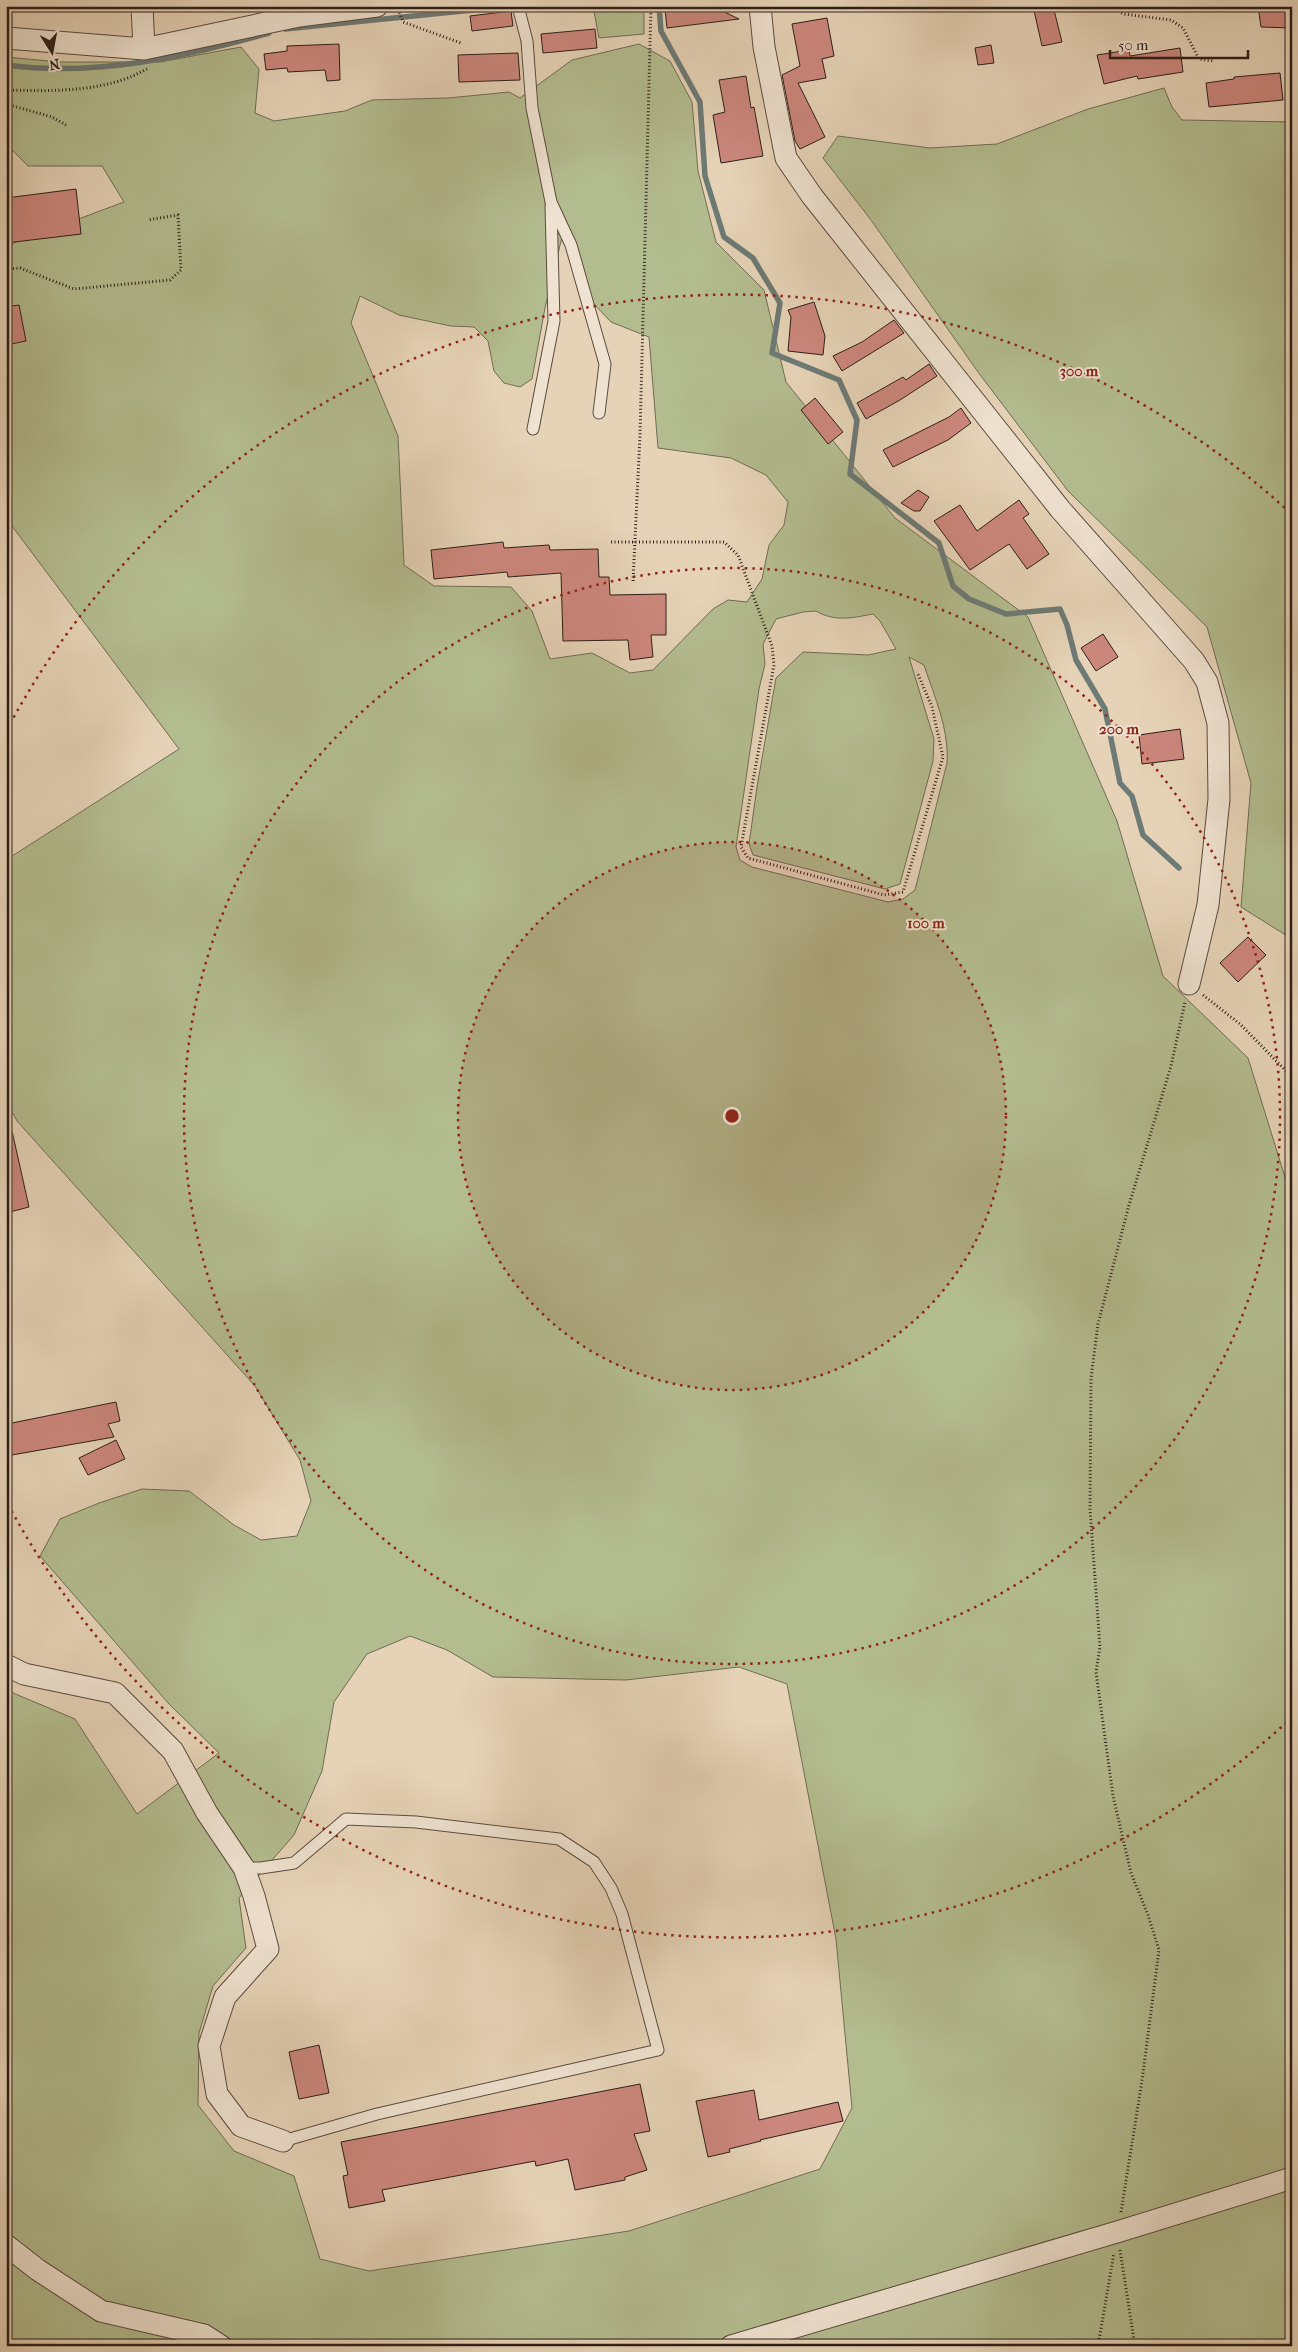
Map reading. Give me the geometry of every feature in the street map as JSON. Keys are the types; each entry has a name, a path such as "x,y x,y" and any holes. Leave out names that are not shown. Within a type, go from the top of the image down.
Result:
{"street":[{"path":"142,6 144,49"},
{"path":"6,38 144,49 299,16 378,6"},
{"path":"760,6 764,47 786,158 812,196 1060,509 1194,662 1207,682 1218,723 1219,800 1208,905 1189,984"},
{"path":"6,1664 24,1674 115,1693 174,1751 207,1813 244,1868 268,1949 225,1997 208,2046 217,2094 241,2126 283,2141"},
{"path":"731,2346 1117,2232 1292,2178"},
{"path":"6,2245 38,2270 101,2310 204,2335 221,2346"}],"lane":[{"path":"518,6 527,42 532,108 551,202 554,321 533,429"},
{"path":"551,202 572,245 605,364 599,413"},
{"path":"244,1868 260,1868 294,1863 346,1819 416,1822 559,1839 594,1862 611,1888 622,1914 658,2050 377,2114 283,2141"}],"path":[{"path":"397,6 403,22 461,43"},
{"path":"633,581 651,6"},
{"path":"1108,6 1124,14 1171,20 1183,28 1199,58 1214,61"},
{"path":"6,90 66,91 120,82 147,69 144,49"},
{"path":"6,104 52,117 66,125"},
{"path":"6,269 20,268 74,288 170,280 181,270 178,215 148,220"},
{"path":"611,542 724,542 738,555 772,646 774,665 741,847 748,858 884,895 903,892 943,757 932,707 917,672"},
{"path":"1098,2346 1142,2080 1159,1950 1148,1915 1131,1873 1113,1796 1096,1672 1100,1647 1090,1509 1091,1378 1098,1324 1128,1205 1172,1066 1189,984 1240,1024 1292,1077"},
{"path":"1117,2232 1135,2346"}],"green space":[{"path":"593,6 644,6 644,34 599,38"},
{"path":"639,44 670,61 692,102 698,171 716,242 764,290 786,382 895,518 1028,617 1117,821 1163,976 1248,1058 1289,1190 1292,1189 1292,2346 6,2346 6,1690 75,1719 137,1814 219,1753 169,1704 40,1556 60,1519 99,1503 142,1489 189,1491 234,1525 261,1540 297,1536 311,1501 300,1460 255,1386 17,1121 6,1100 6,860 179,749 6,518 6,246 124,202 102,166 28,166 6,144 6,57 59,62 160,62 241,47 259,69 255,113 274,121 345,111 372,100 448,98 509,92 520,98 572,60","holes":["562,237 594,304 611,322 649,337 658,448 731,458 766,475 788,502 784,525 769,545 762,579 747,602 728,600 713,609 653,670 630,673 592,653 550,659 532,611 511,587 434,586 404,565 398,436 351,323 360,296 399,315 451,326 474,327 488,341 494,371 504,383 520,387 532,379 545,308","816,611 837,618 873,614 880,621 896,649 868,655 803,652 776,678 749,844 753,855 885,889 900,884 933,761 934,739 909,657 924,665 944,726 947,763 915,890 903,899 888,902 752,867 740,860 736,847 759,689 765,664 763,644 776,619 803,612","410,1636 447,1650 493,1677 626,1680 739,1667 787,1684 836,1939 852,2108 820,2169 629,2231 369,2271 320,2259 294,2176 234,2151 198,2105 199,2033 213,1986 246,1948 239,1898 294,1835 322,1771 334,1702 367,1654"]},
{"path":"1164,88 1172,107 1182,120 1292,122 1292,939 1241,907 1251,783 1207,627 1068,491 978,372 871,220 823,158 838,136 930,148 997,144 1088,109"}],"building":[{"path":"686,6 712,6 739,19 667,28 665,9"},
{"path":"1033,6 1053,6 1062,42 1042,46"},
{"path":"1258,6 1292,6 1292,28 1261,27"},
{"path":"511,11 513,26 472,31 470,16"},
{"path":"827,18 834,56 822,59 826,78 798,83 825,137 800,149 795,141 782,75 800,66 792,24"},
{"path":"595,29 597,48 543,53 541,34"},
{"path":"339,44 340,80 327,81 325,70 288,72 287,68 266,70 264,54 287,51 287,46"},
{"path":"991,45 994,63 978,65 975,48"},
{"path":"1180,48 1183,72 1138,79 1137,76 1104,84 1097,55 1129,50 1130,56"},
{"path":"518,53 520,80 459,82 458,55"},
{"path":"1280,73 1283,100 1209,107 1206,83 1234,79 1234,77"},
{"path":"746,76 751,108 754,107 763,156 721,163 713,115 725,112 719,80"},
{"path":"76,189 81,234 6,243 6,198"},
{"path":"814,302 825,336 823,355 788,351 791,317 788,310"},
{"path":"19,305 26,341 6,345 6,307"},
{"path":"894,320 904,333 842,371 833,356 862,342"},
{"path":"929,364 937,376 866,419 857,403 903,377 906,380"},
{"path":"815,398 843,432 828,444 801,410"},
{"path":"961,408 971,423 948,440 893,467 883,450 949,417"},
{"path":"918,490 929,497 920,511 914,511 901,503"},
{"path":"1019,500 1029,514 1023,518 1049,554 1027,569 1009,544 970,570 934,521 960,505 977,531"},
{"path":"503,542 504,548 549,545 550,550 598,549 599,577 609,577 610,595 666,594 666,635 651,635 653,657 630,660 628,640 563,641 561,573 508,577 507,572 434,579 431,550"},
{"path":"1103,634 1118,657 1096,671 1081,648"},
{"path":"1180,729 1184,759 1142,764 1139,735"},
{"path":"1248,937 1266,955 1238,982 1220,963"},
{"path":"6,1131 12,1131 29,1207 6,1213 6,1191 11,1190 6,1170"},
{"path":"116,1402 120,1421 108,1424 114,1437 12,1455 7,1424"},
{"path":"116,1440 125,1459 88,1475 79,1458"},
{"path":"319,2045 329,2093 299,2099 289,2052"},
{"path":"640,2084 650,2131 634,2134 647,2170 625,2177 625,2180 575,2190 568,2159 536,2166 535,2161 382,2190 385,2201 349,2208 343,2176 348,2175 341,2142"},
{"path":"754,2090 759,2120 838,2102 843,2121 760,2140 729,2149 730,2152 708,2157 696,2101"}],"waterway":[{"path":"285,29 512,6"},
{"path":"659,6 661,31 700,102 705,176 724,237 753,258 780,303 772,353 839,380 857,420 850,474 939,543 953,586 969,599 1006,614 1060,609 1067,625 1076,660 1105,709 1120,783 1132,796 1143,835 1179,868"},
{"path":"6,65 39,68 73,68 139,62 205,50 269,33"}]}
